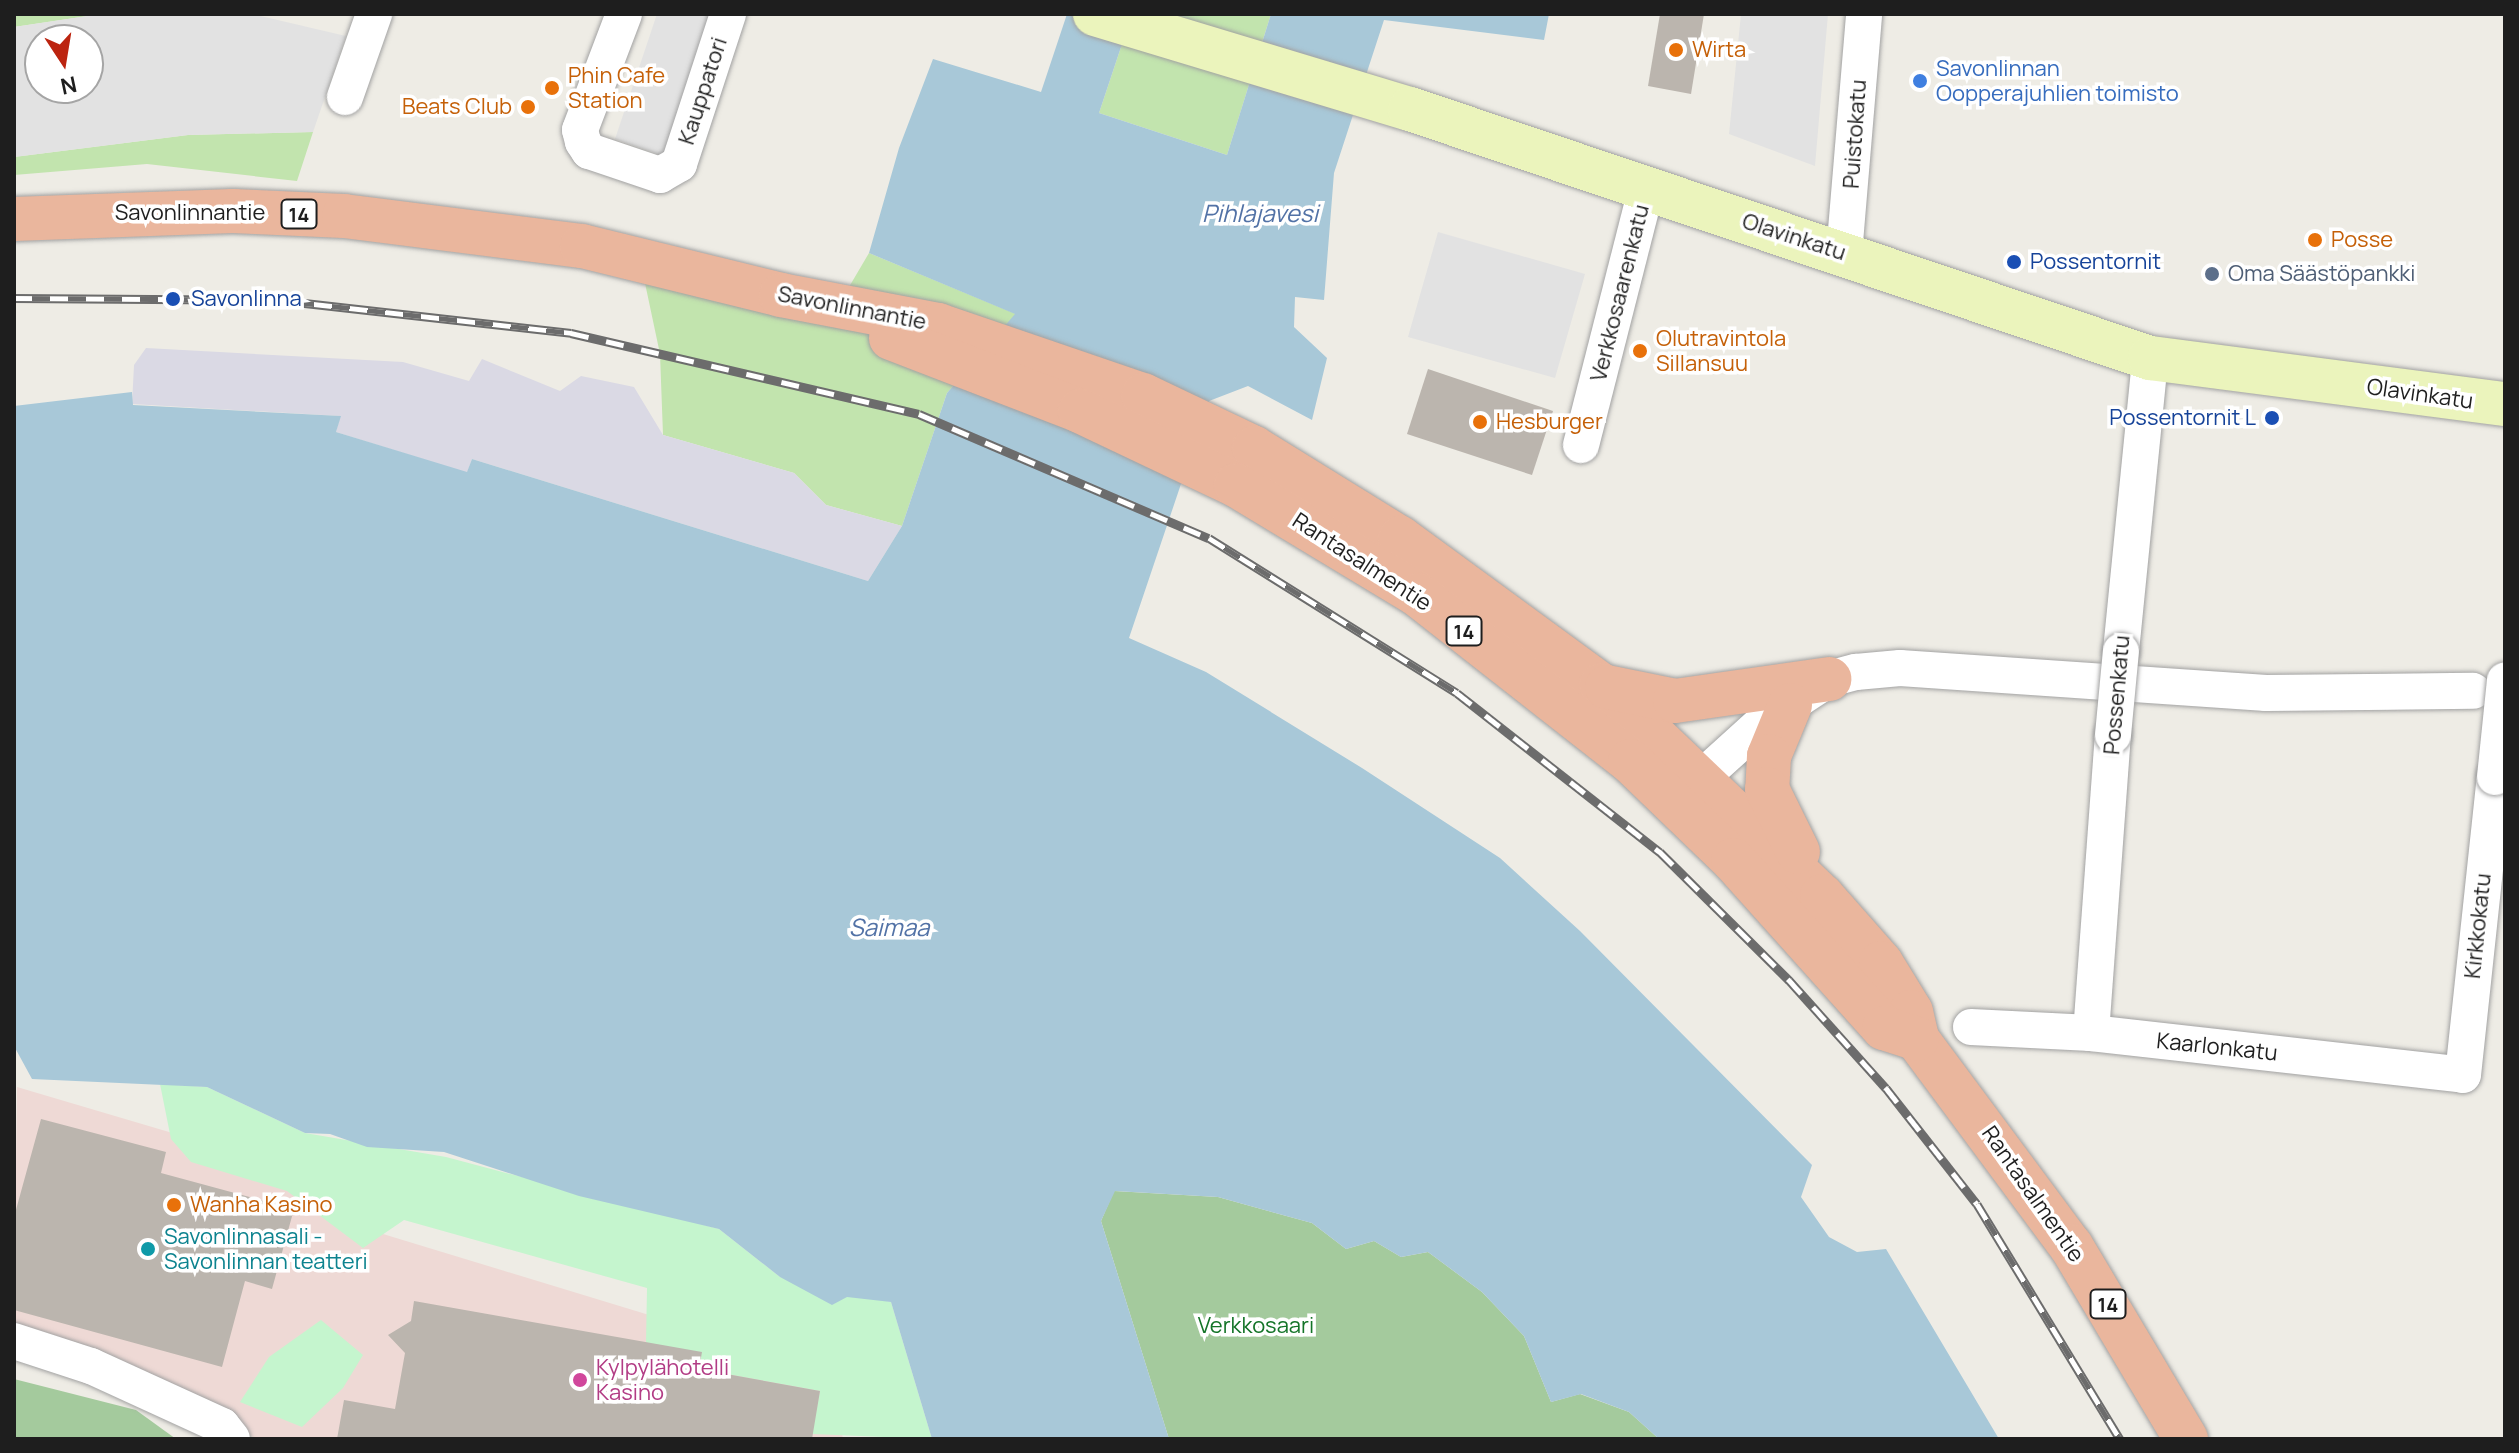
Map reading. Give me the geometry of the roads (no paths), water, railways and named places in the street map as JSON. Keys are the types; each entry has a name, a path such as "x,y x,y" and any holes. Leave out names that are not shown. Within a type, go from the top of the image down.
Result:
{"highway":[{"name":"Savonlinnantie","path":"14,219 233,211 344,216 582,246 685,268 935,340 1143,395 1245,466 1400,538 1601,685"},
{"name":"Rantasalmentie","path":"1245,466 1688,790 1822,896 1881,963 1911,1012 1926,1049 2020,1175 2118,1319 2186,1439"},
{"path":"1601,685 1675,701 1829,679"},
{"name":"Rantasalmentie","path":"1601,685 1884,1028 1926,1049"},
{"path":"1790,705 1769,756 1767,789 1822,896"}],"main road":[{"name":"Olavinkatu","path":"1095,14 1410,109 2150,358 2505,404"}],"street":[{"path":"345,97 374,14"},
{"name":"Kauppatori","path":"624,14 580,130 589,151 660,175 679,164 728,14"},
{"name":"Puistokatu","path":"1844,254 1864,14"},
{"name":"Verkkosaarenkatu","path":"1581,445 1647,187"},
{"name":"Possenkatu","path":"2091,1033 2113,735 2150,358"},
{"path":"1688,790 1790,705 1829,679 1900,668 2176,690 2489,686"},
{"name":"Kirkkokatu","path":"2463,1075 2500,777 2489,686"},
{"name":"Kaarlonkatu","path":"1971,1027 2091,1033 2463,1075"},
{"path":"14,1341 161,1398 222,1426 232,1439"}],"water":[{"name":"Saimaa","path":"1067,14 1132,14 1099,113 1227,155 1271,14 1549,14 1544,40 1384,20 1334,173 1324,300 1295,297 1294,327 1327,358 1312,420 1248,386 1209,401 1129,638 1206,672 1362,768 1500,858 1580,931 1812,1165 1801,1197 1829,1237 1857,1252 1886,1249 1999,1439 1659,1439 1629,1412 1581,1394 1551,1402 1524,1336 1482,1292 1428,1252 1401,1257 1374,1241 1346,1249 1312,1223 1218,1197 1115,1191 1101,1221 1169,1439 932,1439 891,1302 847,1297 832,1305 780,1277 719,1229 579,1196 444,1152 367,1147 330,1134 305,1133 207,1087 32,1079 14,1046 14,406 132,392 133,405 341,416 336,432 467,472 472,459 868,581 902,526 947,393 1015,314 869,253 899,148 933,59 1041,92"}],"railway":[{"path":"14,298 278,300 571,333 919,414 1209,538 1457,693 1660,852 1789,980 1886,1088 1977,1204 2120,1439"}],"place":[{"name":"Wirta","path":"1676,50"},
{"name":"Savonlinnan Oopperajuhlien toimisto","path":"1920,81"},
{"name":"Phin Cafe Station","path":"552,88"},
{"name":"Beats Club","path":"528,107"},
{"name":"Posse","path":"2315,240"},
{"name":"Possentornit","path":"2014,262"},
{"name":"Oma Säästöpankki","path":"2212,274"},
{"name":"Savonlinna","path":"173,299"},
{"name":"Olutravintola Sillansuu","path":"1640,351"},
{"name":"Possentornit L","path":"2272,418"},
{"name":"Hesburger","path":"1480,422"},
{"name":"Wanha Kasino","path":"174,1205"},
{"name":"Savonlinnasali - Savonlinnan teatteri","path":"148,1249"},
{"name":"Kylpylähotelli Kasino","path":"580,1380"}],"water label":[{"name":"Pihlajavesi","path":"1260,213"}],"park label":[{"name":"Verkkosaari","path":"1256,1326"}]}
